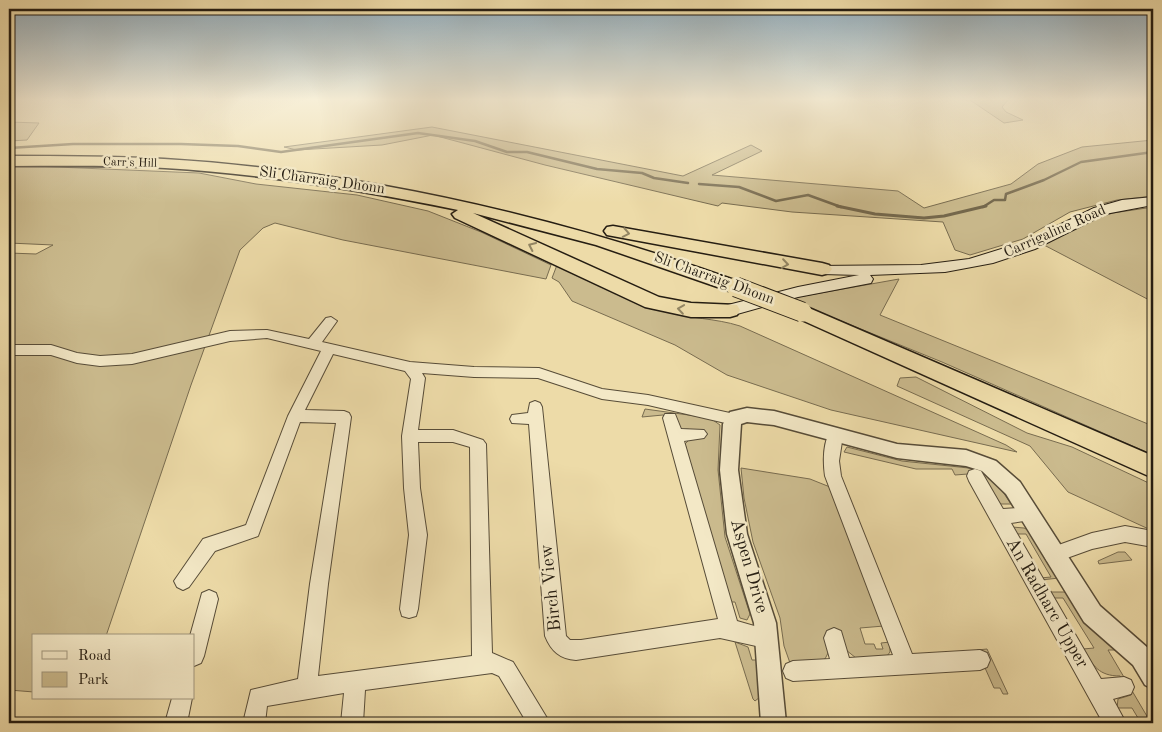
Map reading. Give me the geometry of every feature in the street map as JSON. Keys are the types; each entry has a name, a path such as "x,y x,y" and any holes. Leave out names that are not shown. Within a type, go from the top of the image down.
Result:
{"highway":[{"name":"Carr's Hill","path":"9,161 152,164 250,171"},
{"path":"250,171 324,175 394,185 721,252 822,269"},
{"path":"250,171 432,203 476,220 652,302 677,309 702,312 730,310"},
{"name":"Sli Charraig Dhonn","path":"250,171 365,186 493,211 610,242 672,262 802,312 1153,467"}],"main road":[{"name":"Carrigaline Road","path":"822,269 898,272 946,269 1019,250 1073,222 1111,207 1153,201"},
{"path":"822,269 835,283"},
{"name":"Carrigaline Road","path":"730,310 835,283 898,272"}],"street":[{"path":"312,345 331,321"},
{"path":"9,350 51,350 77,358 100,361 132,359 194,342 245,334 267,334 410,367 474,372 539,373 602,394 648,400 734,419 744,415 774,418 902,452 962,458 979,462 994,470 1006,480 1030,514 1053,555 1092,614 1141,657 1153,677"},
{"path":"182,581 209,545 252,531 295,416 329,349"},
{"path":"409,609 418,535 412,488 410,436 418,378 410,367"},
{"name":"Birch View","path":"530,415 554,636 558,644 565,649 581,650 720,628 765,638"},
{"path":"295,416 344,417 319,584 307,688"},
{"name":"Aspen Drive","path":"734,419 729,470 737,534 760,603 765,623 765,638 782,669 774,723"},
{"path":"698,434 672,427 730,629"},
{"path":"835,434 831,461 832,476 906,664"},
{"path":"410,436 449,436 469,439 478,444 482,664"},
{"name":"An Radharc Upper","path":"975,476 1115,723"},
{"name":"An Radharc Upper","path":"998,517 1030,514"},
{"path":"1053,555 1092,541 1125,534 1153,539"},
{"path":"195,652 209,599"},
{"path":"834,638 842,668"},
{"path":"782,669 842,668 980,660"},
{"path":"254,723 258,697 307,688 493,663 506,669 540,723"},
{"path":"352,723 356,682"},
{"path":"1097,690 1124,687"},
{"path":"176,723 182,700"}],"green space":[{"path":"9,134 31,134 27,140 9,141"},
{"path":"379,134 469,134 683,176 751,145 762,151 712,175 898,191 924,208 1011,184 1038,164 1082,147 1153,140 1153,196 1117,200 1070,212 1023,239 970,255 955,250 943,222 792,212 722,203 718,206 545,165 433,135 382,145 297,150 284,147"},
{"path":"9,165 199,173 256,184 357,195 428,211 481,232 551,265 546,279 343,240 275,223 263,228 240,250 191,385 107,634 32,634 32,692 9,690 9,253 36,254 53,245 9,243"},
{"path":"1153,207 1153,302 1044,245 1080,224 1113,213"},
{"path":"557,265 651,307 683,316 721,321 740,326 1006,445 1017,452 831,410 727,375 675,345 572,301 559,282 552,278"},
{"path":"899,279 880,315 1153,426 1153,455 942,362 787,299"},
{"path":"916,377 1027,433 1072,447 1153,485 1153,531 1068,492 1030,446 897,386 900,378"},
{"path":"645,409 710,418 720,425 718,470 725,537 750,614 747,620 740,618 735,602 730,602 685,444 689,440 700,438 697,430 682,429 663,415 642,417"},
{"path":"847,447 902,461 978,469 997,483 1011,504 999,504 968,474 955,475 952,469 916,469 844,452"},
{"path":"741,468 810,479 830,487 884,626 860,628 865,644 874,644 876,649 883,649 881,643 890,642 890,652 887,656 856,658 846,650 829,651 825,659 821,661 790,663 784,646 780,618 753,542 744,498"},
{"path":"1012,527 1024,528 1030,531 1059,578 1041,580 1040,578 1051,577 1026,534 1015,534"},
{"path":"1118,552 1125,552 1132,560 1099,564 1098,561"},
{"path":"1049,592 1067,592 1118,650 1108,650 1151,723 1141,723 1132,708 1117,708 1118,699 1131,695 1120,676 1113,676 1097,669 1083,649 1094,648 1063,598 1052,598"},
{"path":"735,642 748,647 752,660 757,660 760,697 755,701 753,699"},
{"path":"987,649 1008,694 1003,694 1000,688 994,688 977,650"}],"waterway":[{"path":"9,148 73,144 181,144 238,146 281,152 410,134"},
{"path":"426,134 475,141 507,152 527,152 597,169 642,173 654,178 688,183"},
{"path":"984,207 994,200 1005,200 1006,194 1044,180 1081,162 1153,152"},
{"path":"699,184 739,187 776,201 808,195 840,207"},
{"path":"840,207 875,214 924,218 944,216 984,207"}]}
